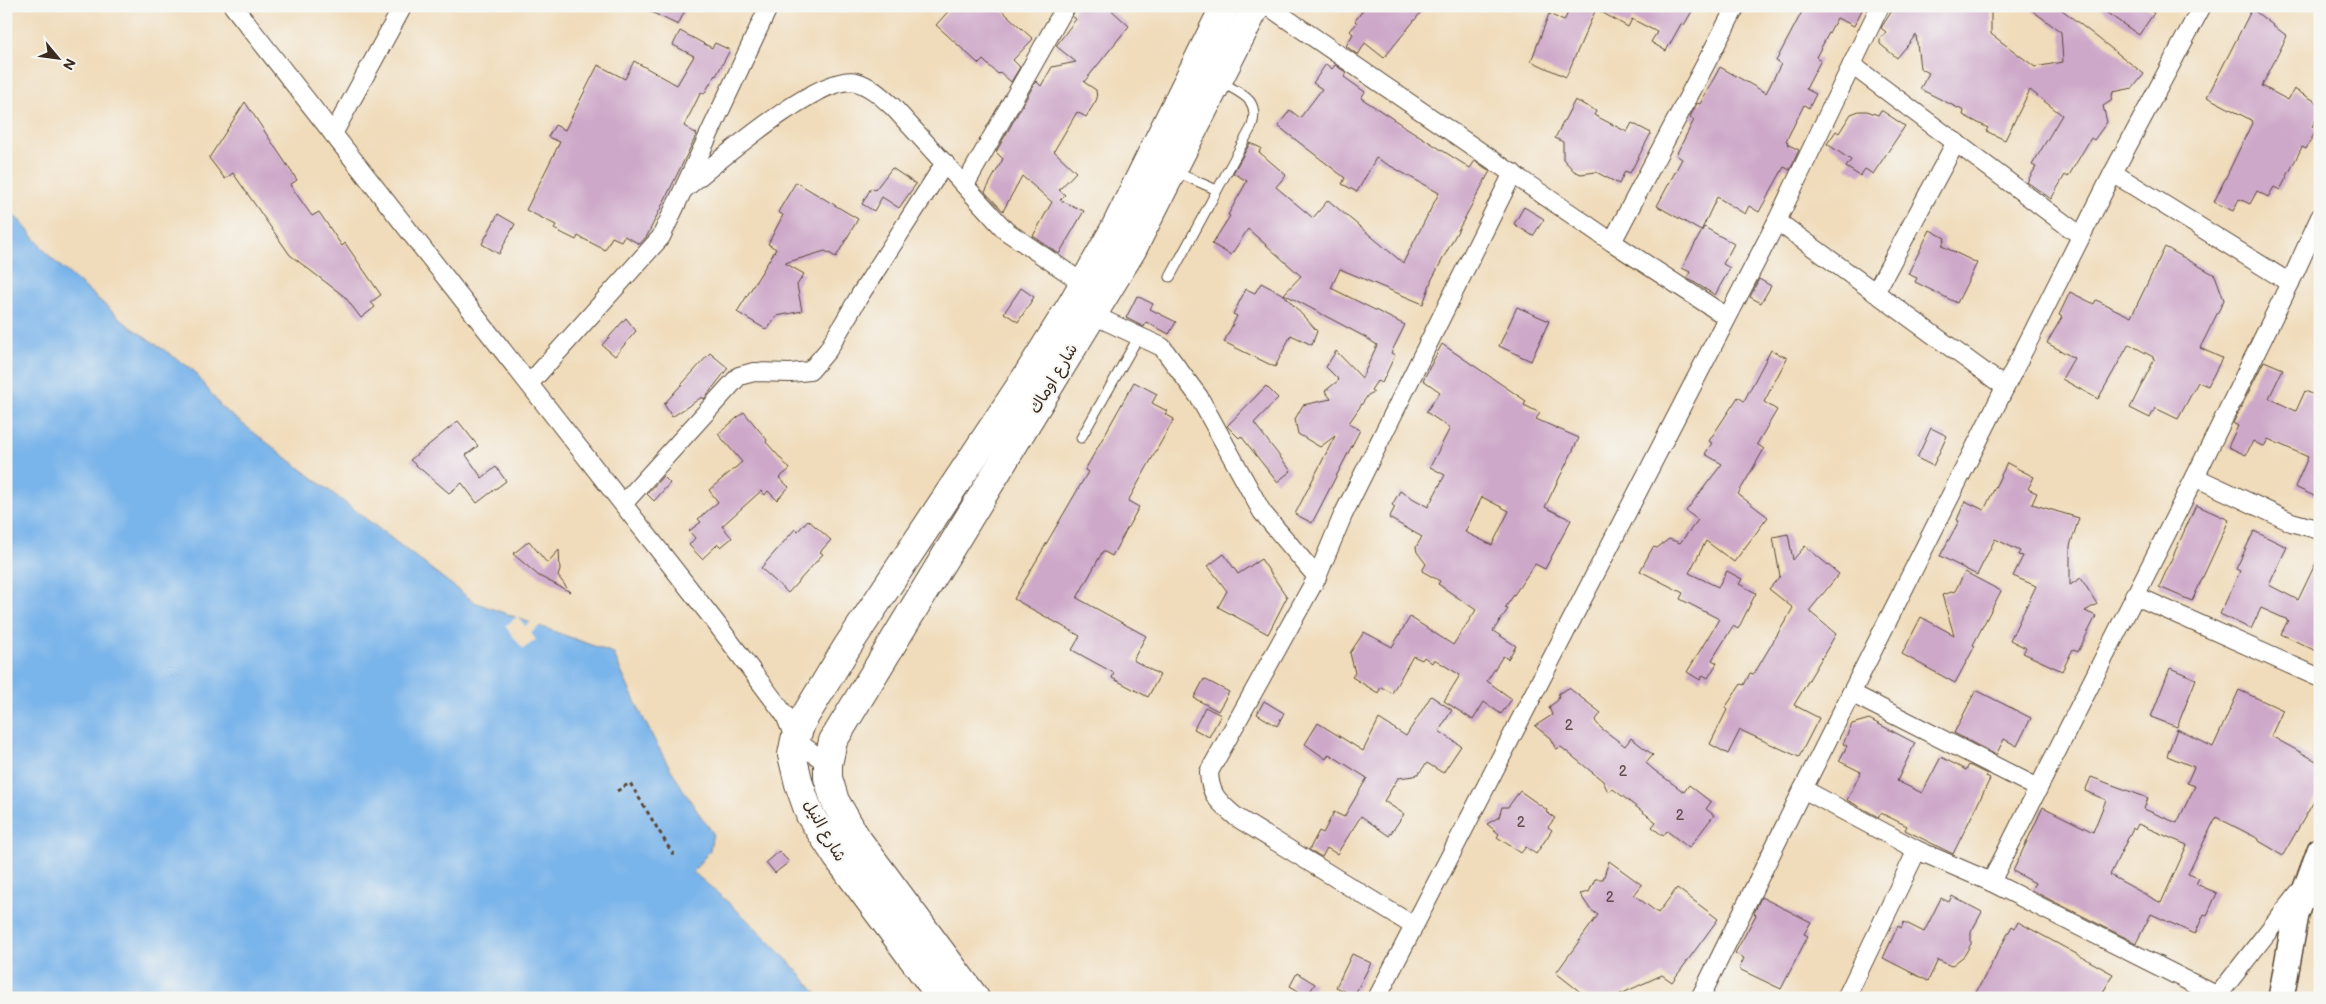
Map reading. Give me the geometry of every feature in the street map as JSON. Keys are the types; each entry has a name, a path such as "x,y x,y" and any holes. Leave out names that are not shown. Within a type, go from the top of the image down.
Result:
{"main road":[{"name":"شارع اوماك","path":"847,647 1027,376 1083,283 1114,230 1225,6"},
{"name":"شارع اوماك","path":"830,752 1132,250 1256,6"},
{"name":"شارع النيل","path":"847,647 802,721 795,740 792,755 799,784 810,815 838,858 942,998"},
{"name":"شارع النيل","path":"830,752 830,790 857,839 975,998"}],"street":[{"path":"233,6 623,504 785,715 795,740 830,752"},
{"path":"334,134 402,6"},
{"path":"529,384 661,237 769,6"},
{"path":"965,185 1066,6"},
{"path":"1268,6 1612,242 1727,317"},
{"path":"1612,242 1736,6"},
{"path":"1378,998 1777,221 1880,6"},
{"path":"1703,997 1802,789 2113,173 2202,6"},
{"path":"1852,65 2081,236"},
{"path":"684,190 792,105 830,86 855,81 876,92 894,108 1006,231 1083,283"},
{"path":"1875,294 1956,142"},
{"path":"623,504 739,376 754,372 790,374 810,371 828,350 865,287 945,163"},
{"path":"1414,926 1236,817 1217,800 1210,786 1210,772 1317,577 1343,515 1513,173"},
{"path":"2113,173 2290,283"},
{"path":"1991,882 2290,283 2320,217"},
{"path":"1777,221 2005,387"},
{"path":"1093,315 1162,347 1200,397 1262,512 1317,577"},
{"path":"2194,477 2291,522 2320,530"},
{"path":"2134,595 2320,678"},
{"path":"1851,693 2038,788"},
{"path":"1802,789 1917,850 1991,882 2217,997 2307,882"},
{"path":"1846,998 1917,850"},
{"path":"2282,998 2296,915 2320,850"}],"lane":[{"path":"1170,277 1252,126 1255,116 1254,107 1248,98 1218,80"},
{"path":"1172,170 1217,190"},
{"path":"1081,438 1139,336"}],"path":[{"path":"617,791 630,783 674,856"}],"water":[{"path":"6,208 21,222 51,258 128,325 193,370 222,408 474,602 613,653 670,768 713,833 710,850 693,872 759,932 791,964 820,998 6,998"}],"pier":[{"path":"518,616 525,626 532,621 542,624 531,633 536,640 523,649 505,626"}],"building":[{"path":"639,6 687,6 678,25"},
{"path":"953,6 997,6 1033,39 1013,60 1020,67 1011,82 1000,72 998,74 983,60 979,64 936,25"},
{"path":"1077,6 1107,6 1129,26 1084,82 1096,90 1097,99 1086,117 1077,112 1054,151 1076,172 1059,190 1065,195 1060,200 1084,211 1059,254 1033,236 1052,202 1022,176 1003,211 985,192 1003,159 996,152 1036,81 1041,86 1052,67 1076,62 1056,46 1076,19 1072,16"},
{"path":"1366,6 1426,6 1384,58 1365,43 1358,55 1346,46 1353,34 1350,31 1357,23 1355,21"},
{"path":"1571,6 1695,6 1684,25 1681,24 1666,51 1651,42 1657,32 1632,19 1628,27 1596,9 1566,77 1531,61 1549,14 1564,21"},
{"path":"1805,6 1864,6 1854,26 1837,18 1816,57 1821,60 1806,89 1816,94 1809,108 1804,105 1786,141 1788,142 1787,144 1799,150 1790,170 1784,167 1759,212 1749,206 1745,214 1717,197 1701,231 1657,206 1682,159 1676,155 1694,120 1690,117 1697,103 1700,104 1720,67 1766,93 1781,64 1776,61"},
{"path":"1895,6 1991,6 1991,34 2035,67 2063,62 2061,32 2026,6 2057,6 2144,74 2133,88 2113,92 2111,101 2103,106 2107,122 2094,140 2091,138 2068,177 2065,175 2051,199 2027,182 2036,167 2032,165 2062,115 2030,90 2005,140 1986,131 1988,128 1963,115 1964,111 1920,89 1929,73 1920,68 1916,35 1897,58 1880,44 1880,39 1886,32 1881,28"},
{"path":"2097,6 2144,6 2154,13 2139,35"},
{"path":"2252,9 2287,36 2262,86 2288,100 2294,89 2320,104 2320,113 2312,126 2317,129 2306,149 2302,147 2280,190 2274,187 2268,197 2257,191 2250,204 2239,199 2233,211 2214,202 2253,121 2207,97"},
{"path":"680,31 712,48 715,43 730,50 704,94 701,92 684,126 697,134 647,236 640,244 624,236 621,241 612,237 605,250 578,236 576,240 554,229 556,225 526,210 560,142 548,137 555,125 565,130 598,65 625,79 634,61 677,85 694,56 673,45"},
{"path":"1326,64 1332,69 1335,65 1347,73 1344,77 1365,92 1361,98 1396,121 1470,168 1475,161 1490,171 1432,279 1423,304 1340,269 1331,288 1405,325 1391,353 1395,355 1382,383 1377,381 1371,390 1374,392 1368,395 1349,423 1360,430 1312,523 1295,514 1335,436 1320,447 1298,434 1295,419 1303,405 1331,399 1325,391 1339,380 1326,367 1336,351 1362,378 1377,345 1284,294 1301,276 1248,229 1231,255 1212,244 1230,216 1228,215 1247,181 1233,173 1250,143 1261,148 1259,152 1286,175 1276,187 1313,218 1328,200 1403,263 1439,193 1376,158 1357,192 1342,184 1345,178 1278,126 1290,110 1300,118 1322,89 1313,83"},
{"path":"1575,100 1596,111 1594,115 1627,132 1632,123 1651,133 1630,173 1625,171 1619,184 1596,172 1581,174 1574,171 1563,159 1563,142 1555,138"},
{"path":"245,102 297,180 290,185 312,216 319,212 342,246 345,243 381,295 371,302 375,307 361,318 345,297 290,255 233,173 225,179 209,158"},
{"path":"1881,110 1905,126 1873,174 1865,169 1860,176 1846,167 1851,160 1827,144 1836,131 1839,133 1851,114 1867,111 1878,115"},
{"path":"892,168 916,184 899,208 882,197 874,211 862,204 871,188 875,190"},
{"path":"796,182 858,219 836,257 825,251 785,263 804,274 797,285 802,311 777,316 767,330 737,312 776,249 768,244 783,215 778,212"},
{"path":"1524,207 1544,219 1533,236 1514,224"},
{"path":"498,214 515,224 499,254 482,244"},
{"path":"1704,227 1734,244 1723,264 1730,268 1715,295 1687,278 1690,272 1682,268"},
{"path":"1930,230 1945,238 1942,246 1977,263 1957,303 1915,282 1917,278 1908,274"},
{"path":"2165,247 2215,275 2224,300 2200,348 2222,358 2208,386 2198,382 2178,419 2155,408 2150,418 2130,408 2155,358 2129,344 2098,399 2062,379 2074,358 2047,343 2062,317 2059,315 2070,292 2094,304 2096,300 2131,317"},
{"path":"1759,279 1771,286 1761,303 1750,297"},
{"path":"1261,283 1284,295 1317,331 1312,345 1291,335 1275,367 1224,342 1237,316 1233,314 1246,289 1255,293"},
{"path":"1021,288 1034,297 1018,322 1004,313"},
{"path":"1137,296 1153,304 1150,309 1176,322 1169,334 1146,322 1144,327 1126,318"},
{"path":"1517,307 1549,321 1531,361 1499,346"},
{"path":"626,318 636,331 615,356 602,345"},
{"path":"1442,344 1526,401 1524,405 1540,413 1536,419 1579,438 1545,507 1571,520 1545,569 1535,564 1505,608 1508,609 1493,631 1516,646 1508,659 1503,656 1487,681 1512,699 1501,714 1484,702 1473,720 1444,701 1460,675 1434,659 1432,663 1424,657 1422,660 1413,656 1392,693 1381,687 1378,693 1352,677 1355,673 1350,653 1364,632 1392,647 1410,617 1453,645 1476,610 1438,584 1440,581 1422,571 1426,564 1417,552 1416,547 1422,537 1389,518 1395,507 1392,505 1400,491 1428,507 1445,475 1430,467 1450,428 1426,412 1440,392 1423,380","holes":["1482,497 1509,511 1492,545 1465,532"]},
{"path":"1771,350 1787,358 1764,402 1777,410 1757,444 1764,449 1738,494 1768,517 1734,562 1706,541 1689,573 1718,587 1727,571 1742,579 1739,584 1756,593 1738,629 1733,626 1712,660 1717,663 1708,678 1703,675 1700,680 1687,672 1719,619 1680,599 1683,593 1640,571 1653,547 1657,548 1669,539 1680,543 1698,520 1686,511 1722,464 1705,454 1712,443 1709,441 1738,397 1744,401"},
{"path":"710,353 728,368 704,399 702,397 672,417 664,404"},
{"path":"2264,361 2283,369 2269,398 2296,411 2305,391 2320,397 2320,482 2314,496 2295,487 2308,457 2268,439 2264,447 2253,441 2246,455 2228,447 2238,426 2233,423"},
{"path":"1134,382 1157,394 1152,403 1167,411 1165,414 1174,419 1128,501 1139,507 1112,556 1103,551 1077,598 1146,636 1133,660 1160,675 1148,697 1112,678 1114,673 1072,650 1080,636 1014,599 1088,472 1085,470"},
{"path":"1266,386 1278,398 1254,423 1291,471 1277,482 1241,436 1239,438 1227,426"},
{"path":"744,412 767,440 766,442 790,469 779,478 789,487 777,500 768,491 765,495 761,491 722,526 732,538 721,547 718,544 702,559 689,545 695,538 689,531 701,522 698,519 718,502 709,490 742,462 718,434"},
{"path":"458,421 478,446 466,455 482,478 496,467 506,481 477,503 462,483 449,493 410,460"},
{"path":"1931,428 1947,436 1933,466 1917,458"},
{"path":"2007,463 2034,477 2028,489 2037,493 2032,504 2079,518 2070,546 2070,585 2081,578 2097,604 2085,611 2096,616 2078,652 2073,649 2062,671 2023,653 2026,648 2010,640 2036,586 2013,576 2023,556 2018,555 2020,551 1995,539 1977,575 1940,556 1959,521 1957,520 1965,501 1984,510"},
{"path":"663,476 670,483 654,501 647,494"},
{"path":"2196,505 2229,520 2192,601 2159,587"},
{"path":"808,520 831,540 820,552 823,554 788,593 761,568 795,529 798,531"},
{"path":"2254,531 2287,547 2269,585 2298,600 2320,554 2320,653 2281,634 2288,620 2261,608 2251,629 2220,614 2240,571 2236,569"},
{"path":"1788,534 1793,560 1805,546 1839,574 1809,611 1836,634 1794,705 1819,718 1799,757 1740,730 1728,754 1710,744 1727,710 1725,708 1741,684 1744,685 1750,673 1754,674 1793,608 1769,589 1780,576 1773,537"},
{"path":"529,541 547,563 559,550 560,570 558,576 570,592 539,576 513,554"},
{"path":"1224,554 1238,574 1261,559 1287,597 1268,634 1218,607 1227,591 1208,566"},
{"path":"1965,572 2001,591 1955,683 1902,654 1921,617 1954,635 1942,595 1955,591"},
{"path":"2170,668 2196,679 2177,727 2151,717"},
{"path":"1204,679 1229,692 1218,711 1194,698"},
{"path":"1569,688 1601,713 1595,721 1601,728 1625,746 1631,738 1653,755 1646,763 1654,770 1684,792 1689,785 1711,802 1706,809 1714,815 1689,848 1667,831 1663,836 1652,827 1656,822 1613,789 1608,792 1603,781 1561,747 1556,749 1550,738 1535,726 1552,715 1549,707 1558,700 1559,693"},
{"path":"1976,690 2031,718 2017,746 2004,739 1996,755 1954,733"},
{"path":"2239,690 2283,710 2271,736 2320,763 2320,791 2283,855 2259,841 2259,839 2216,817 2188,874 2199,878 2196,884 2217,893 2207,915 2204,914 2195,934 2151,914 2136,943 2031,890 2035,883 2013,871 2043,807 2093,832 2106,800 2085,791 2091,777 2148,798 2144,809 2177,823 2195,786 2187,783 2194,767 2167,756 2177,729 2213,747","holes":["2138,824 2187,845 2161,903 2110,875 2133,828 2135,830"]},
{"path":"1431,696 1452,710 1439,731 1461,746 1443,773 1427,763 1414,776 1398,778 1384,801 1404,814 1389,836 1361,816 1337,854 1327,848 1322,857 1309,850 1319,831 1323,833 1334,812 1344,817 1367,778 1329,754 1326,759 1305,744 1318,723 1363,751 1379,719 1406,736"},
{"path":"1264,701 1284,713 1277,726 1257,714"},
{"path":"1205,707 1221,715 1209,737 1194,729"},
{"path":"1869,719 1915,743 1897,781 1922,793 1941,757 1966,770 1969,765 1987,774 1986,777 1990,779 1953,854 1905,830 1907,826 1881,813 1878,817 1847,800 1861,772 1839,761 1847,746 1843,744 1852,724"},
{"path":"1520,791 1555,818 1548,827 1552,830 1536,854 1526,847 1521,853 1497,837 1499,834 1487,824 1499,817 1502,807 1508,807"},
{"path":"779,851 789,862 775,873 766,862"},
{"path":"1609,861 1642,885 1634,895 1658,913 1677,888 1718,919 1672,982 1662,975 1612,998 1588,998 1556,973 1598,915 1590,909 1580,894 1589,892 1595,879 1603,879"},
{"path":"1952,896 1982,912 1971,932 1971,944 1964,956 1951,966 1938,960 1928,981 1883,958 1898,926 1901,928 1904,922 1924,932 1941,898 1949,902"},
{"path":"1761,897 1811,922 1804,934 1808,936 1781,989 1739,969 1744,958 1735,953 1756,915 1754,913"},
{"path":"2018,922 2113,974 2100,998 1973,998 2012,926 2015,928"},
{"path":"1352,954 1371,963 1354,996 1336,987"},
{"path":"1297,973 1315,984 1307,996 1290,986"}]}
